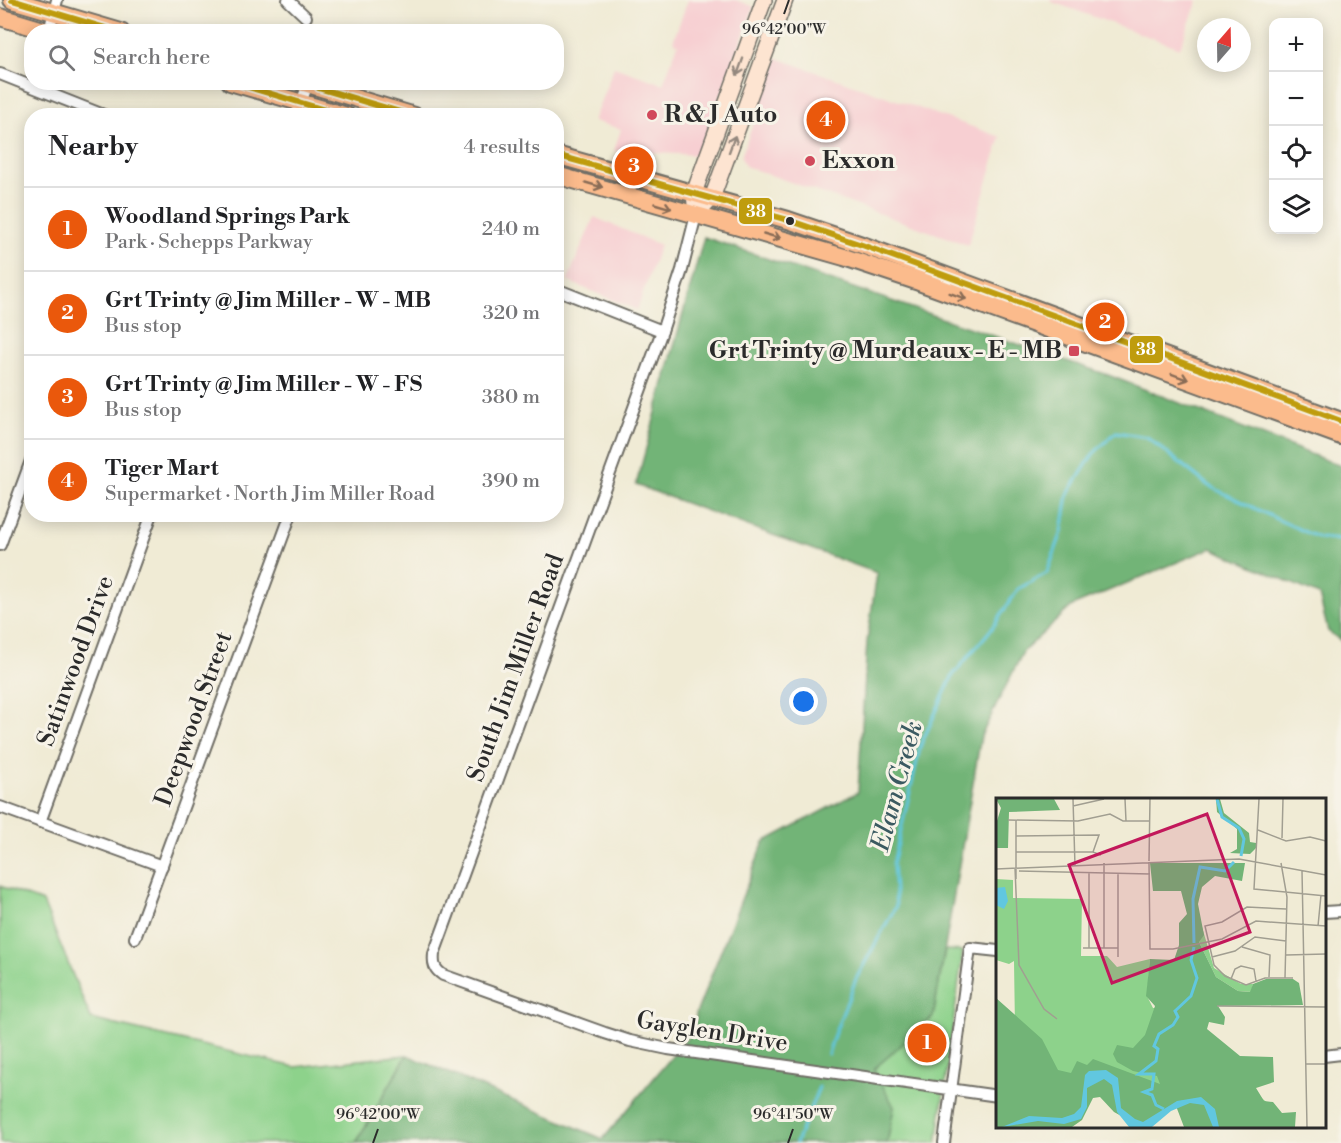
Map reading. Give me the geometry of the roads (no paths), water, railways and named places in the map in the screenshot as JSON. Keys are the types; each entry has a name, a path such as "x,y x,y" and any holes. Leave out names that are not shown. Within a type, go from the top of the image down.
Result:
{"main road":[{"path":"12,0 56,6 101,24"},
{"path":"696,215 712,198 785,0"},
{"path":"696,215 694,193 762,5 779,18"},
{"path":"0,17 25,24"},
{"path":"250,90 296,108"},
{"path":"328,90 388,108"},
{"path":"564,157 788,220 862,245 1341,421"},
{"path":"564,177 816,248 919,282 1341,436"}],"street":[{"path":"288,0 306,17"},
{"path":"52,24 56,6"},
{"path":"0,74 24,84"},
{"path":"40,90 86,108"},
{"path":"299,108 303,90"},
{"name":"South Jim Miller Road","path":"433,964 434,954 662,331 682,270 696,215"},
{"path":"564,292 662,331"},
{"path":"0,545 24,480"},
{"name":"Satinwood Drive","path":"40,822 149,522"},
{"name":"Deepwood Street","path":"135,938 288,522"},
{"path":"0,807 162,866"},
{"path":"1326,912 1341,911"},
{"path":"944,1143 970,948 996,951"},
{"name":"Gayglen Drive","path":"433,964 436,970 443,975 630,1041 668,1049 996,1096"},
{"path":"1326,1056 1341,1054"}],"waterway":[{"name":"Elam Creek","path":"828,1054 856,979 896,906 893,864 921,744 953,675 993,627 1018,589 1047,573 1062,532 1068,494 1093,454 1116,432 1147,437 1209,486 1319,538 1341,540"},
{"name":"Elam Creek","path":"796,1143 819,1087"}],"place":[{"name":"R & J Auto","path":"652,115"},
{"name":"Tiger Mart","path":"826,120"},
{"name":"Exxon","path":"810,161"},
{"name":"Grt Trinty @ Jim Miller - W - FS","path":"634,166"},
{"name":"Grt Trinty @ Jim Miller - W - MB","path":"1105,322"},
{"name":"Grt Trinty @ Murdeaux - E - MB","path":"1074,351"},
{"name":"Woodland Springs Park","path":"927,1043"}]}
